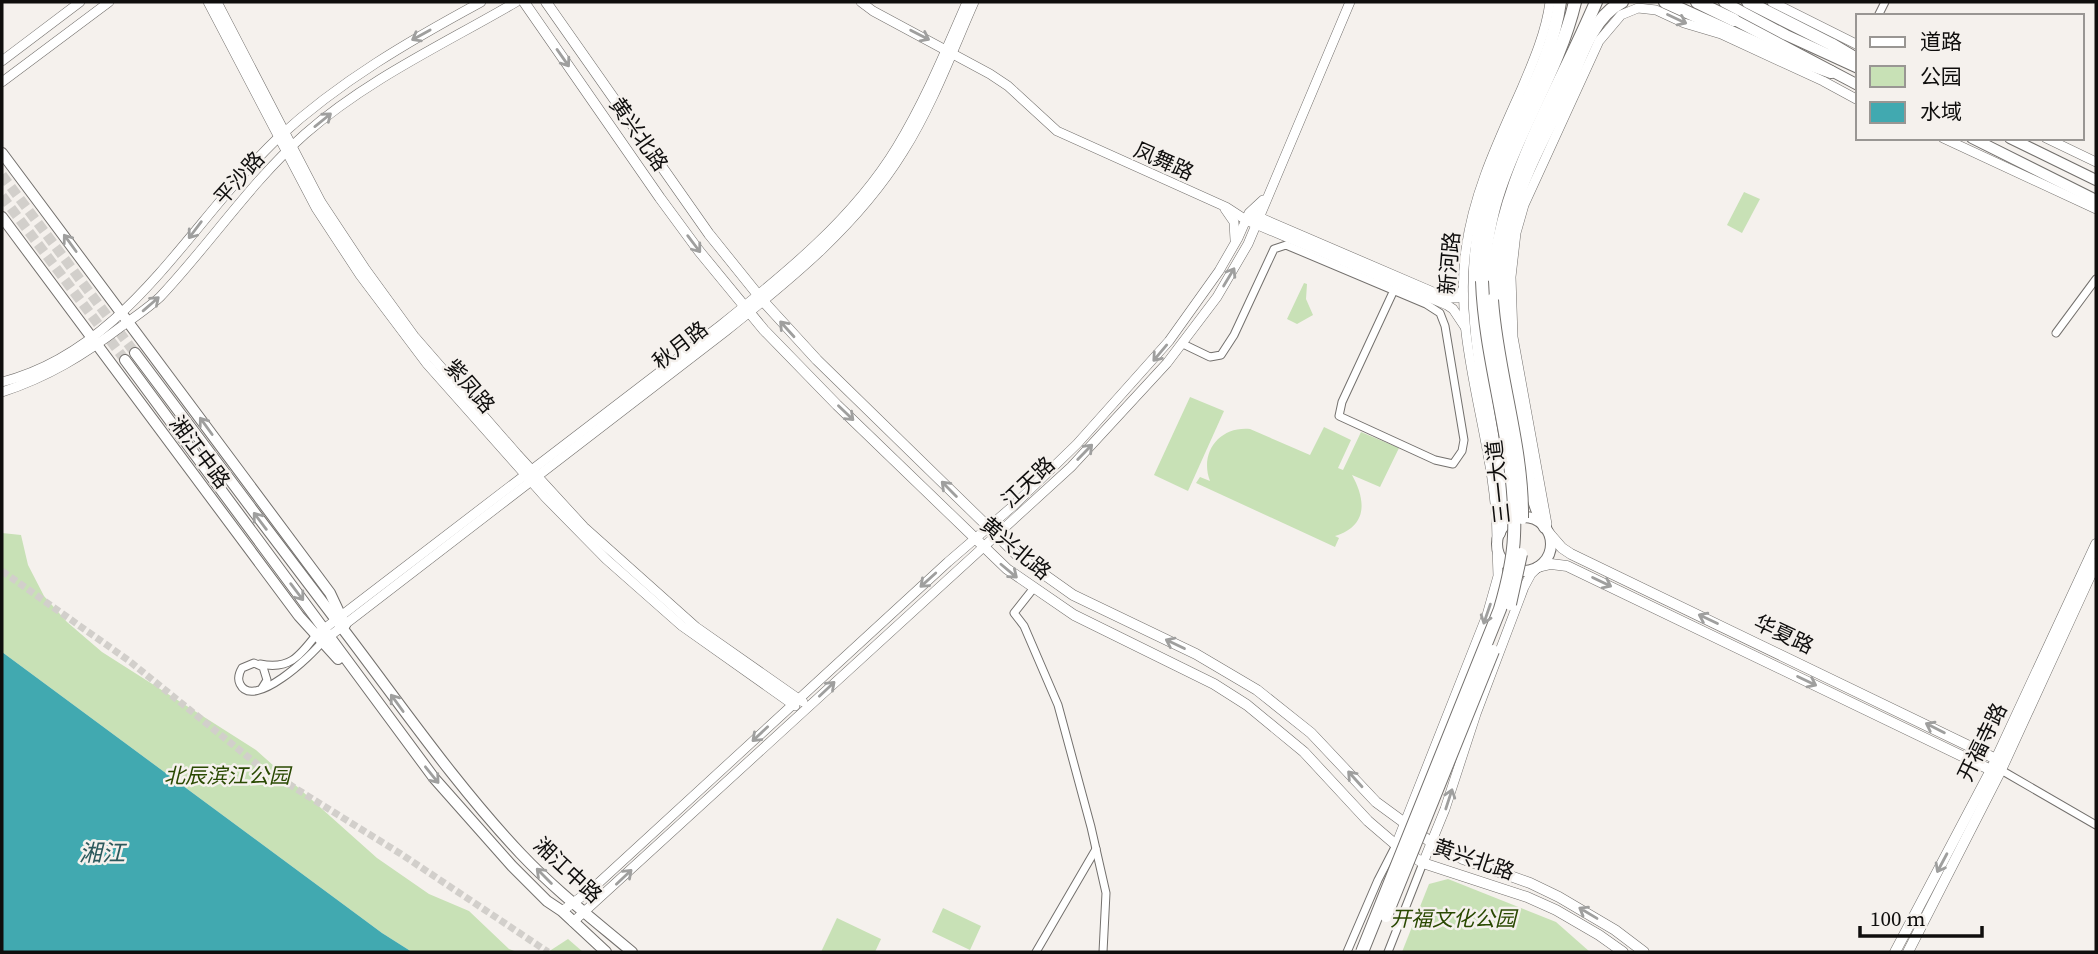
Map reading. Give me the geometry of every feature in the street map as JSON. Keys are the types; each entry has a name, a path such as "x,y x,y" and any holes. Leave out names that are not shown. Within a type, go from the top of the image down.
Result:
{"highway":[{"path":"1497,540 1503,517 1502,498 1468,290 1490,188 1554,30 1560,2"},
{"name":"三一大道","path":"1496,222 1596,2"},
{"path":"1665,2 1772,50 1830,72"},
{"path":"1698,2 1740,11 1831,44 1856,59"},
{"path":"1547,530 1534,499 1508,360 1502,293 1507,240 1519,194 1597,25 1606,14 1624,5"},
{"name":"三一大道","path":"1362,952 1500,609 1512,556 1513,494 1486,333 1482,281 1489,261 1508,167 1554,66 1574,7"},
{"path":"1490,188 1496,222"},
{"path":"1496,222 1519,194"},
{"path":"1468,290 1489,261"},
{"path":"1489,261 1502,293"},
{"name":"三一大道","path":"1371,952 1510,606 1518,574 1522,543 1522,494 1493,322 1489,261"}],"main road":[{"name":"黄兴北路","path":"524,2 660,198 747,309 803,372 1007,569 1033,589 1096,627 1213,684 1247,705 1304,752 1368,821 1423,863 1527,897 1556,910 1623,952"},
{"name":"黄兴北路","path":"545,2 677,190 761,298 817,360 1032,568 1073,596 1196,654 1257,690 1311,733 1376,802 1432,843 1463,859 1530,883 1559,897 1615,930 1644,952"},
{"path":"1706,2 1740,11 1776,40 1856,84"},
{"path":"1724,2 1826,55 1856,67"},
{"path":"1721,34 1772,50"},
{"path":"1976,140 2096,200"},
{"path":"2014,140 2096,180"},
{"name":"湘江中路","path":"2,153 330,593 341,622"},
{"name":"湘江中路","path":"2,216 260,565 323,636 434,778 489,842 547,901 562,911 606,952"},
{"name":"湘江中路","path":"135,353 341,622 408,719 469,796 558,890 632,952"},
{"name":"湘江中路","path":"124,360 323,636"},
{"path":"1520,517 1534,519 1547,530 1551,540 1548,556 1538,567 1515,570 1503,561 1497,540 1507,522 1520,517"},
{"name":"华夏路","path":"1547,530 1562,548 1571,554 1996,759"},
{"name":"开福寺路","path":"1996,759 2096,544"},
{"name":"开福寺路","path":"1908,952 2096,563"},
{"name":"华夏路","path":"1538,567 1551,564 1567,566 1996,770"},
{"path":"1996,759 1996,770"},
{"name":"开福寺路","path":"1895,952 1996,770"}],"street":[{"path":"2,61 80,2"},
{"path":"2,82 109,2"},
{"name":"紫凤路","path":"208,2 281,136"},
{"name":"紫凤路","path":"216,2 288,150 321,202 388,302 530,475 696,627 806,709"},
{"name":"平沙路","path":"125,317 143,291 205,217 281,136 329,95 384,57 481,2"},
{"name":"平沙路","path":"2,392 40,379 71,363 125,317 161,295 288,150 336,109 371,85 516,2"},
{"name":"凤舞路","path":"861,2 1008,86 1058,131 1258,221 1283,236 1447,305 1453,309 1465,327"},
{"name":"秋月路","path":"323,636 761,298 787,282 832,240 893,168 914,132 967,2"},
{"name":"秋月路","path":"949,50 974,2"},
{"name":"江天路","path":"562,911 592,889 795,702 992,531 1071,467 1183,344 1217,298 1243,253 1348,2"},
{"name":"江天路","path":"992,531 1144,370 1195,307 1248,217 1263,201 1348,2"},
{"name":"新河路","path":"1396,845 1487,615 1498,576 1494,494 1465,327 1468,290 1465,249 1483,178 1539,47 1550,2"},
{"path":"1772,2 1856,44"},
{"path":"1547,530 1513,337 1511,277 1516,233 1532,184 1599,41 1624,5 1648,7 1684,23 1721,34 1856,99"},
{"path":"1947,140 2096,209"},
{"path":"2050,140 2096,162"},
{"path":"1214,202 1227,211 1234,222 1236,236 1231,250"},
{"path":"1266,203 1268,218 1274,224"},
{"name":"凤舞路","path":"1258,221 1274,224 1447,298 1458,298 1468,290"},
{"path":"1243,253 1260,236 1283,236"},
{"path":"1183,344 1210,357 1221,355 1234,335 1274,249 1279,245 1286,244 1394,290 1435,309 1440,313 1445,326 1464,440 1461,451 1452,464 1435,460 1339,415 1342,402 1394,290"},
{"path":"2056,333 2096,279"},
{"name":"平沙路","path":"2,382 50,365 94,341"},
{"name":"江天路","path":"573,922 806,709 978,543"},
{"path":"1388,952 1446,809 1476,714 1524,587 1538,567"},
{"path":"1033,589 1014,613 1024,626 1058,705 1096,849 1106,893 1103,952"},
{"path":"323,636 313,654 276,682 248,691 238,681 242,668 250,663 277,667 286,665 323,636"},
{"path":"259,664 267,675 262,688"},
{"name":"华夏路","path":"1996,770 2096,825"},
{"path":"1347,952 1396,845"},
{"path":"1036,952 1096,849"}],"green space":[{"path":"1744,192 1760,199 1742,233 1727,225"},
{"path":"1304,283 1307,284 1306,299 1313,315 1297,324 1287,319"},
{"path":"1190,397 1224,411 1188,491 1154,475"},
{"path":"1324,427 1351,440 1338,468 1343,470 1361,432 1399,448 1380,487 1352,475 1360,494 1361,511 1354,526 1335,536 1339,538 1335,547 1196,483 1200,477 1210,481 1207,460 1210,451 1221,436 1230,432 1250,429 1310,455"},
{"name":"北辰滨江公园","path":"2,533 21,535 28,565 44,596 67,622 102,652 256,750 377,858 429,894 469,911 509,949 517,952 412,952 382,933 2,652"},
{"name":"开福文化公园","path":"1448,879 1556,922 1590,952 1402,952 1429,884"},
{"path":"943,908 981,926 970,950 932,932"},
{"path":"837,918 881,939 875,952 821,952"},
{"path":"568,939 583,952 548,952"}],"water":[{"name":"湘江","path":"2,652 382,933 412,952 2,952"}],"tunnel":[{"path":"2,175 135,353"},
{"path":"2,196 125,360"},
{"path":"2,571 128,660 258,765 401,854 548,952"}]}
